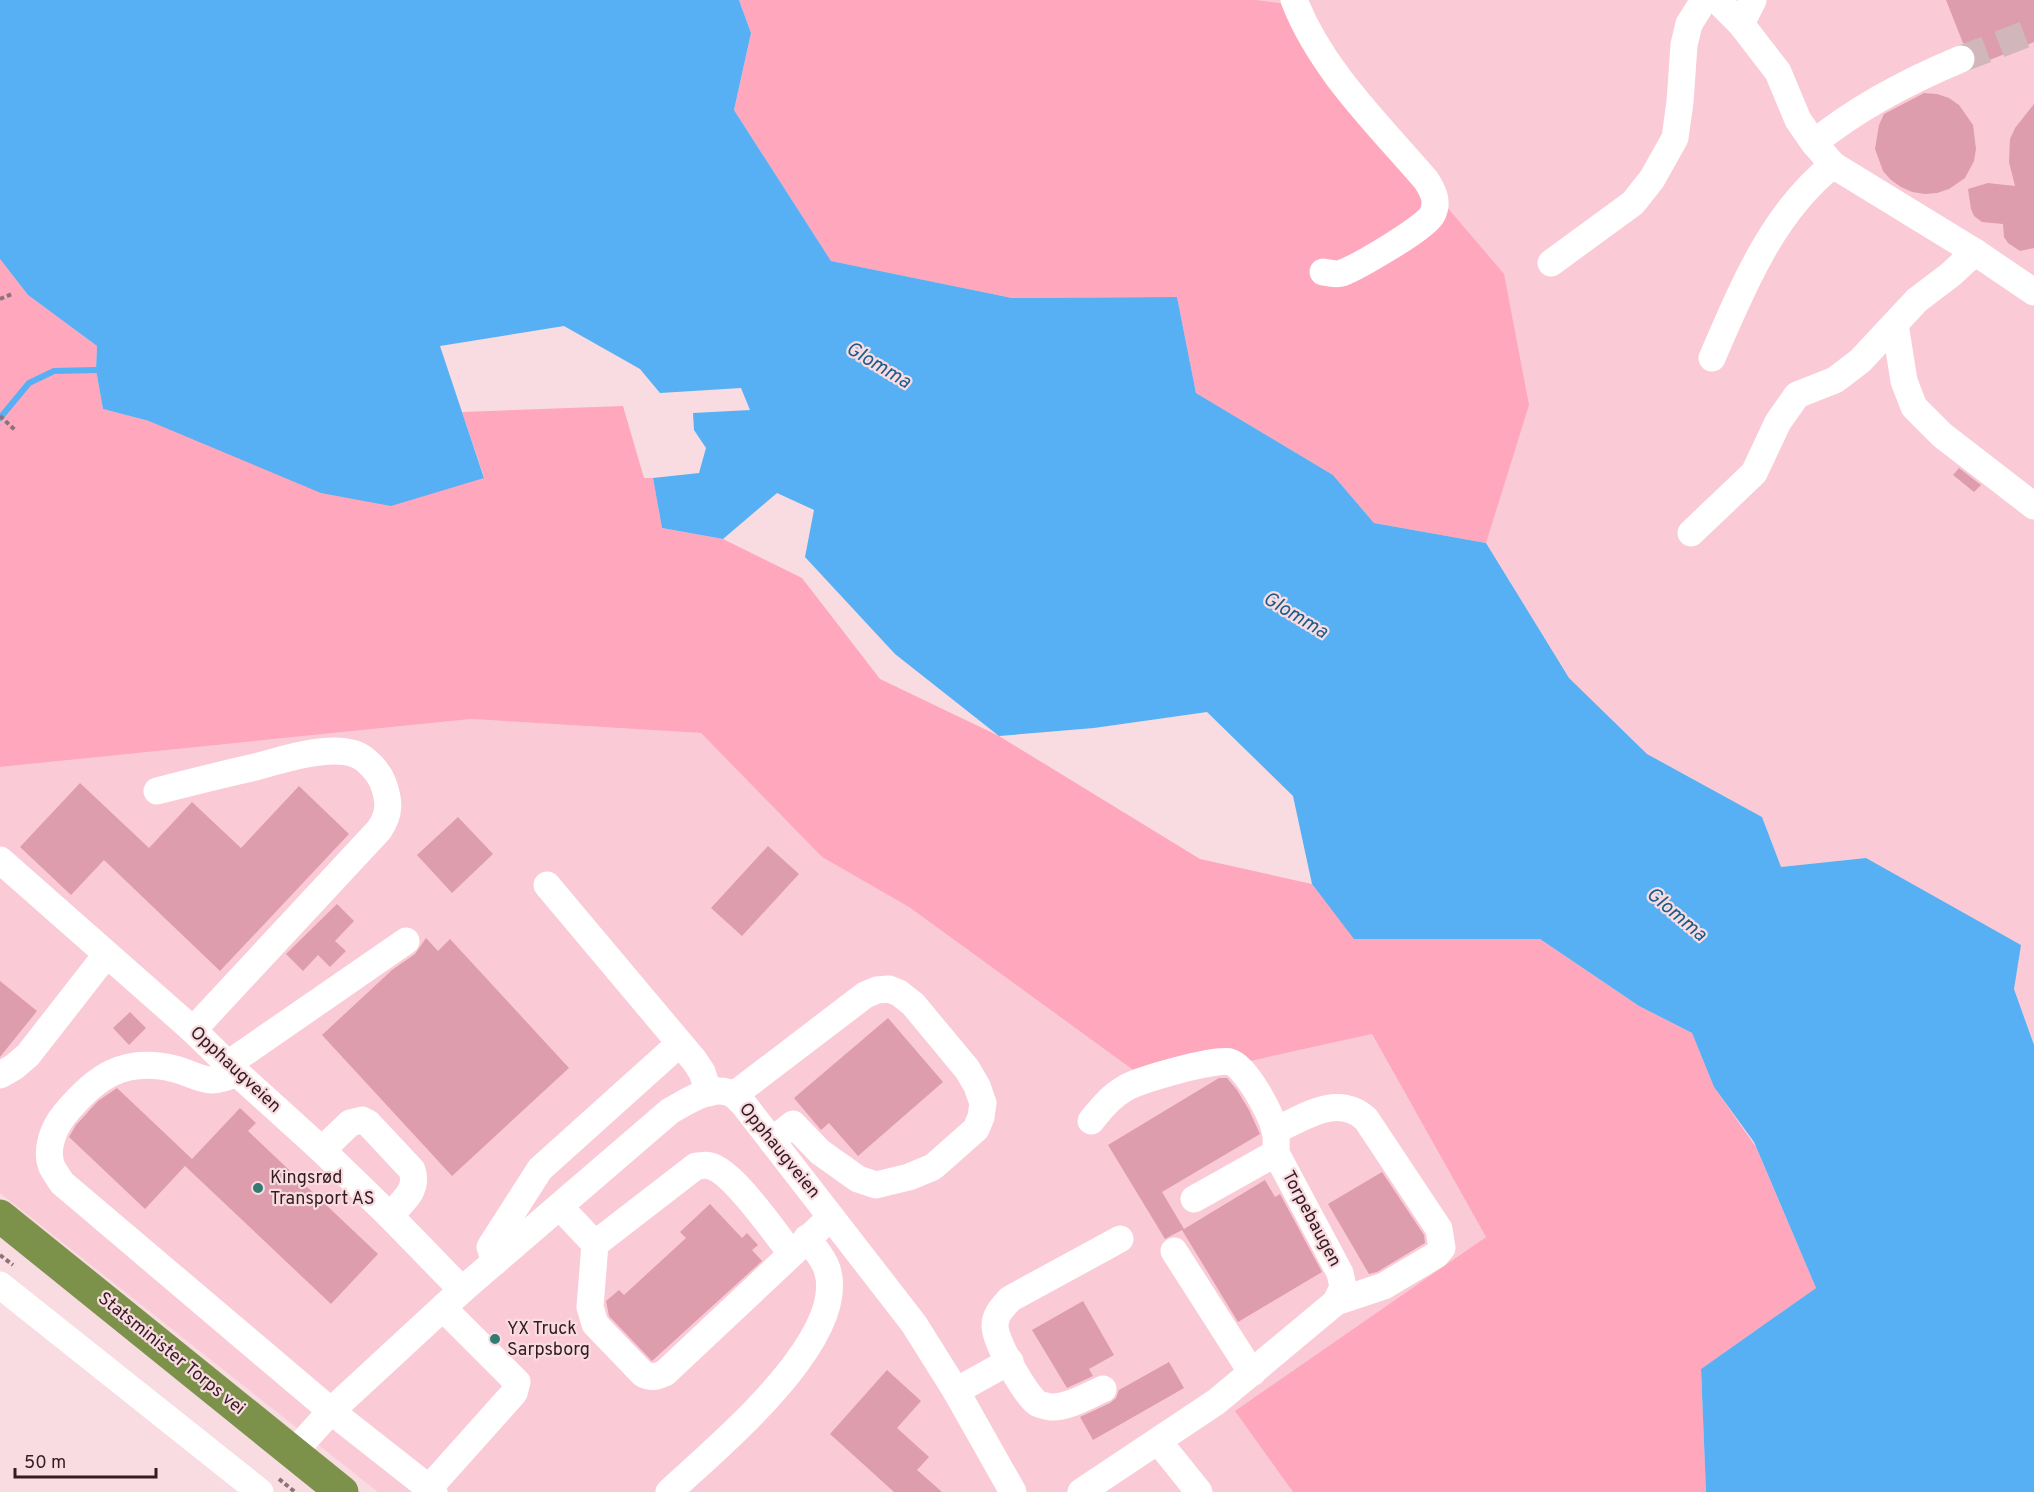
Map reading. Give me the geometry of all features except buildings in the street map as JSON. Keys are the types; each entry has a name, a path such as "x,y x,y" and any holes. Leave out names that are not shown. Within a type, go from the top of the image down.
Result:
{"highway":[{"name":"Statsminister Torps vei","path":"0,1216 342,1492"}],"street":[{"path":"1294,0 1302,20 1323,56 1426,180 1436,201 1430,218 1396,243 1342,273 1323,272"},
{"path":"1551,263 1633,203 1652,179 1675,138 1684,45 1689,24 1704,0"},
{"path":"1717,0 1741,24 1778,72 1798,120 1833,165 1975,252 2034,292"},
{"path":"1741,24 1753,0"},
{"path":"1814,143 1838,124 1912,80 1961,59"},
{"path":"1712,358 1764,246 1800,198 1833,165"},
{"path":"1691,533 1754,473 1778,422 1797,395 1835,380 1860,361 1917,300 1975,252"},
{"path":"1895,324 1904,381 1914,407 1942,435 2034,506"},
{"path":"157,790 303,755 333,752 356,754 374,768 383,781 388,803 387,818 379,830 193,1030"},
{"name":"Opphaugveien","path":"0,860 193,1030 390,1216 517,1382 514,1393 432,1490"},
{"name":"Opphaugveien","path":"547,885 721,1094 745,1106 915,1324 956,1391 1012,1492"},
{"path":"406,941 254,1044 220,1081 204,1080 176,1069 152,1064 130,1066 110,1073 87,1088 62,1118 53,1134 50,1149 52,1167 62,1183 331,1411 432,1490"},
{"path":"0,1075 28,1055 106,955"},
{"path":"293,1453 331,1411 452,1299 670,1111 692,1099 721,1094 865,994 889,989 899,993 913,1004 967,1070 977,1086 983,1103 976,1129 933,1167 884,1184 876,1185 858,1179 820,1152 793,1124 772,1141"},
{"path":"495,1262 490,1247 540,1169 679,1044"},
{"name":"Torpebaugen","path":"1091,1121 1104,1104 1125,1087 1218,1061 1230,1061 1240,1067 1268,1111 1276,1142 1340,1273 1343,1287 1336,1302"},
{"path":"1081,1492 1216,1402 1336,1302 1384,1286 1436,1255 1442,1248 1439,1229 1366,1119 1357,1110 1344,1107 1316,1111 1194,1199"},
{"path":"322,1150 350,1123 362,1120 368,1123 412,1170 415,1178 412,1191 390,1216"},
{"path":"669,1492 753,1413 803,1356 823,1320 829,1298 827,1269 822,1257 799,1246 732,1181 709,1165 696,1166 595,1244 590,1307 595,1324 643,1374 650,1377 664,1373 799,1246 831,1217"},
{"path":"560,1207 595,1244"},
{"path":"1103,1389 1063,1406 1051,1407 1039,1404 1028,1394 999,1342 995,1327 998,1313 1011,1299 1120,1239"},
{"path":"1174,1251 1252,1373"},
{"path":"0,1285 260,1492"},
{"path":"956,1391 1010,1361"},
{"path":"1158,1441 1199,1492"}],"path":[{"path":"0,299 12,294"},
{"path":"0,416 15,430"}],"shaded area":[{"path":"739,0 2034,0 2034,1045 2014,989 1866,858 1781,867 1762,817 1647,754 1569,678 1486,543"},
{"path":"739,0 1256,0 1301,6 1388,138 1504,274 1529,405 1486,543 1374,523 1333,475 1196,393 1177,297 1012,298 831,261 734,110 751,33"},
{"path":"0,259 28,295 97,346 96,370 103,409 149,421 484,477 462,412 623,406 644,478 653,478 662,528 723,539 802,578 880,679 999,736 1200,859 1312,884 1355,939 1540,939 1639,1006 1692,1033 1714,1087 1756,1147 1816,1288 1701,1369 1706,1492 1293,1492 1235,1411 1486,1237 1372,1034 1151,1083 909,907 822,857 701,733 471,719 0,767"},
{"path":"471,719 701,733 822,857 909,907 1151,1083 1372,1034 1486,1237 1236,1411 1293,1492 378,1492 0,1193 0,767"}],"water":[{"name":"Glomma","path":"0,0 739,0 751,33 734,110 831,261 1012,298 1177,297 1196,393 1333,475 1374,523 1486,543 1569,678 1647,754 1762,817 1781,867 1866,858 2021,945 2014,989 2034,1045 2034,1492 1706,1492 1701,1369 1816,1288 1754,1142 1714,1087 1692,1033 1639,1006 1540,939 1354,939 1312,884 1293,796 1207,712 1094,728 999,736 895,654 805,557 814,510 777,493 723,539 662,528 653,478 699,473 706,448 694,430 693,413 750,410 741,388 660,393 640,369 564,326 440,346 484,478 391,506 321,493 149,421 103,409 96,370 97,346 28,295 0,259"}],"waterway":[{"path":"0,418 29,383 54,371 96,370"}],"tunnel":[{"path":"1961,59 2034,31"}],"place":[{"name":"Kingsrød Transport AS","path":"258,1188"},
{"name":"YX Truck Sarpsborg","path":"495,1339"}]}
